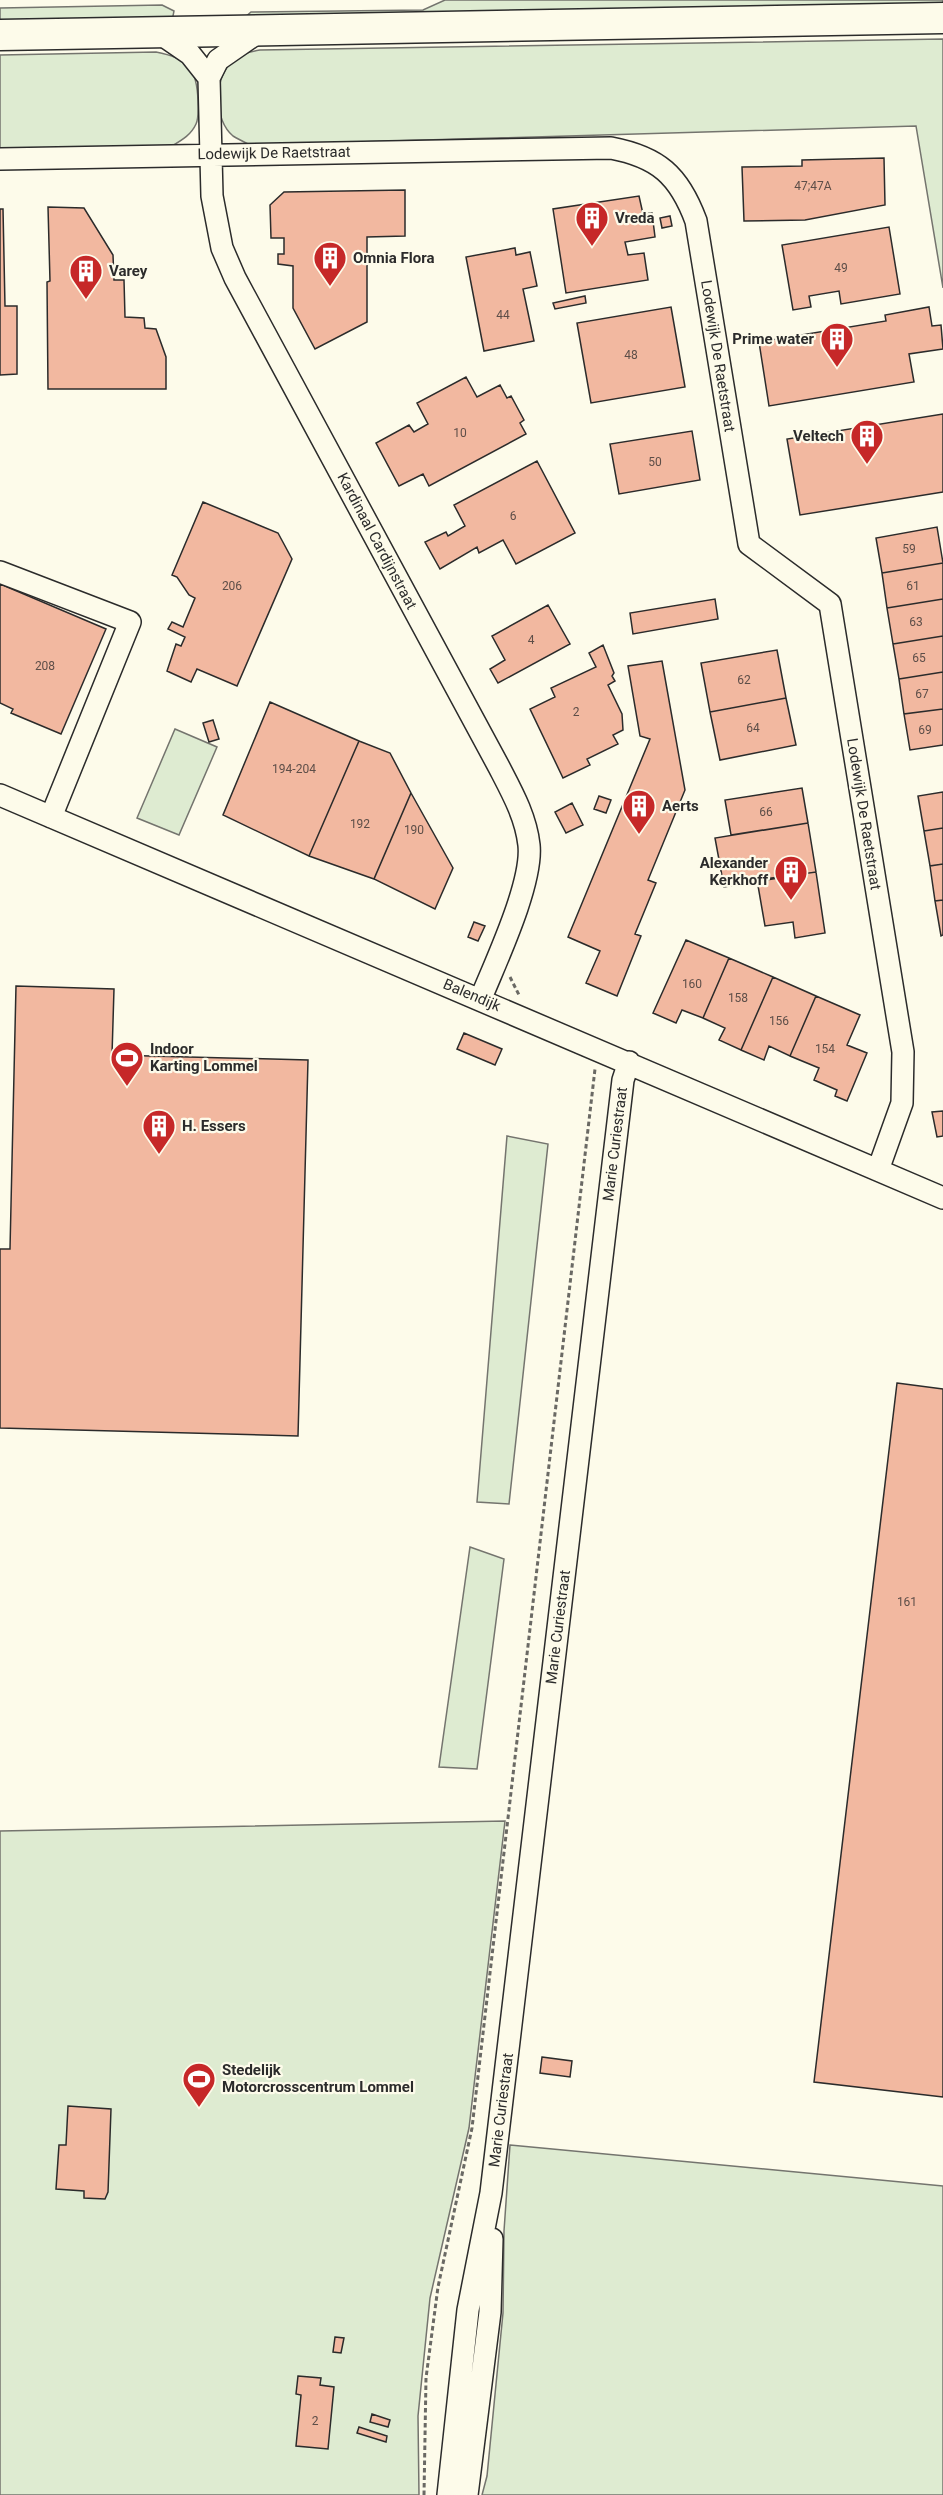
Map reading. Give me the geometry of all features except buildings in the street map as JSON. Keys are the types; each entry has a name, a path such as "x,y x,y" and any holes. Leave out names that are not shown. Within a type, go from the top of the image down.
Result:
{"highway":[{"path":"0,35 943,18"}],"street":[{"path":"158,32 190,54 209,78 218,60 263,30"},
{"name":"Kardinaal Cardijnstraat","path":"209,78 210,154 216,225 234,278 499,767 523,820 529,846 527,871 481,998"},
{"name":"Lodewijk De Raetstraat","path":"0,159 611,148 639,153 659,166 676,183 689,201 696,221 749,544 830,604 903,1052 902,1103 878,1170"},
{"path":"0,572 130,622 51,817"},
{"name":"Balendijk","path":"0,795 481,998 943,1198"},
{"name":"Marie Curiestraat","path":"448,2495 468,2310 491,2193 623,1080 629,1062"},
{"name":"Marie Curiestraat","path":"467,2495 490,2312 491,2193"}],"path":[{"path":"424,2495 426,2378 438,2287 472,2128 595,1069"}],"green space":[{"path":"445,0 943,0 943,7 243,19 251,12 423,10"},
{"path":"162,5 174,11 172,21 0,24 0,8"},
{"path":"943,39 943,288 916,126 250,145 233,136 227,129 222,120 218,100 221,79 225,70 241,55 260,50"},
{"path":"156,52 183,61 189,66 196,80 197,122 192,131 179,142 172,146 0,152 0,55"},
{"path":"175,729 217,747 179,835 137,818"},
{"path":"507,1136 548,1144 509,1504 477,1502"},
{"path":"470,1547 504,1559 477,1769 439,1767"},
{"name":"Stedelijk Motorcrosscentrum Lommel","path":"505,1821 469,2128 430,2298 418,2416 419,2495 0,2495 0,1831"},
{"path":"510,2145 943,2186 943,2495 482,2495 487,2476 503,2313 504,2231"}],"place":[{"name":"Vreda","path":"592,247"},
{"name":"Omnia Flora","path":"330,287"},
{"name":"Varey","path":"86,300"},
{"name":"Prime water","path":"837,368"},
{"name":"Veltech","path":"867,465"},
{"name":"Aerts","path":"639,835"},
{"name":"Alexander Kerkhoff","path":"791,901"},
{"name":"Indoor Karting Lommel","path":"127,1087"},
{"name":"H. Essers","path":"159,1155"},
{"name":"Stedelijk Motorcrosscentrum Lommel","path":"199,2108"}]}
